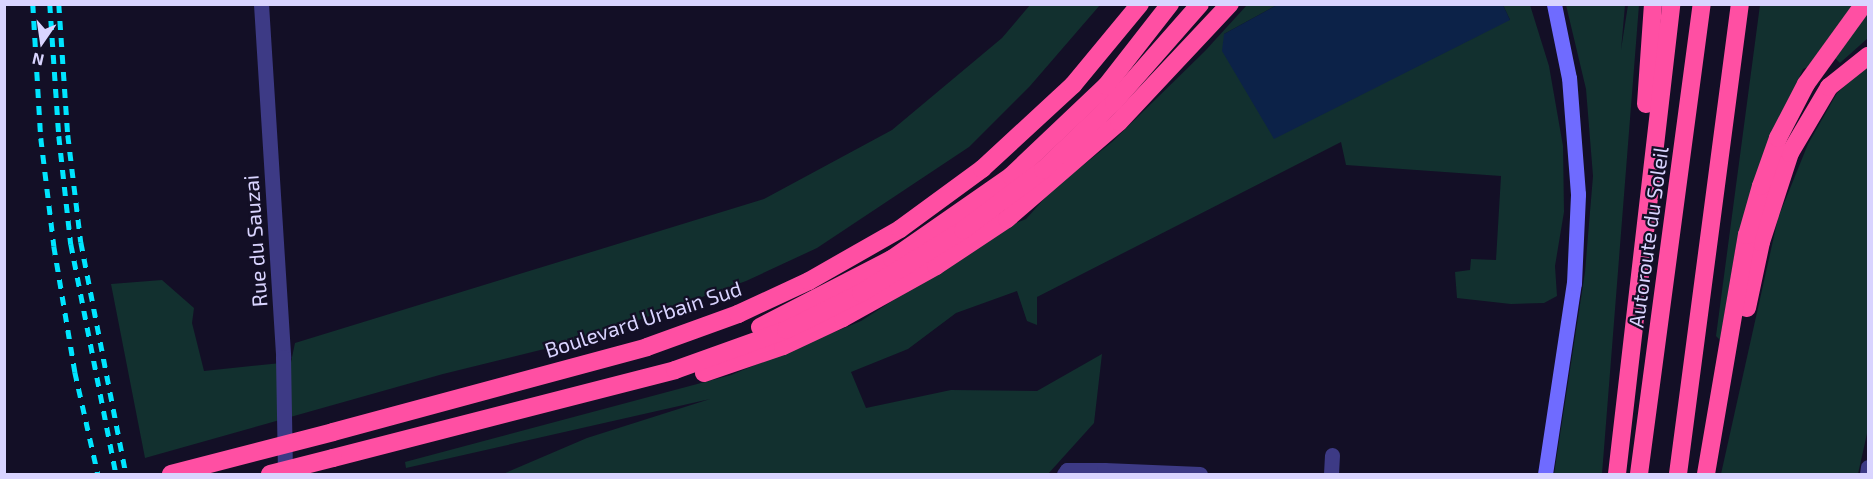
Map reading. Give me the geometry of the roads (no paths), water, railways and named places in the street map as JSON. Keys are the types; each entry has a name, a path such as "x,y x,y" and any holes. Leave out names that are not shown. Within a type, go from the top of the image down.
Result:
{"highway":[{"path":"1106,49 1131,4"},
{"name":"Boulevard Urbain Sud","path":"171,474 647,346 738,314 809,281 900,229 982,169 1052,107 1106,49 1140,4"},
{"path":"558,399 568,391 671,361 747,333 812,304 892,259 972,205 1037,154 1106,86 1170,4"},
{"path":"270,474 558,399 570,400 644,379 752,344 824,312 903,268 1004,201 1043,170 1114,102 1200,4"},
{"path":"558,399 580,407 756,357 843,318 936,266 1006,219 1063,173 1150,90 1230,4"},
{"path":"1649,179 1643,155 1653,4"},
{"path":"1617,474 1649,179 1671,4"},
{"name":"Autoroute du Soleil","path":"1639,474 1702,4"},
{"path":"1678,474 1740,4"},
{"path":"1707,474 1747,235 1778,138 1806,84 1864,4"},
{"path":"1724,375 1737,352 1761,242 1790,153 1811,112 1829,87 1869,56"}],"street":[{"name":"Rue du Sauzai","path":"261,4 283,357 285,474"},
{"path":"1545,474 1574,283 1578,194 1573,112 1554,4"},
{"path":"1331,474 1332,455"},
{"path":"1867,474 1869,467"},
{"path":"1064,474 1067,470 1200,474"}],"water":[{"path":"1277,5 1503,5 1510,20 1274,139 1222,51 1224,34"}],"railway":[{"path":"33,4 41,138 54,246 75,372 98,474"},
{"path":"50,4 59,136 71,244 116,474"},
{"path":"59,4 68,135 81,242 126,474"}]}
